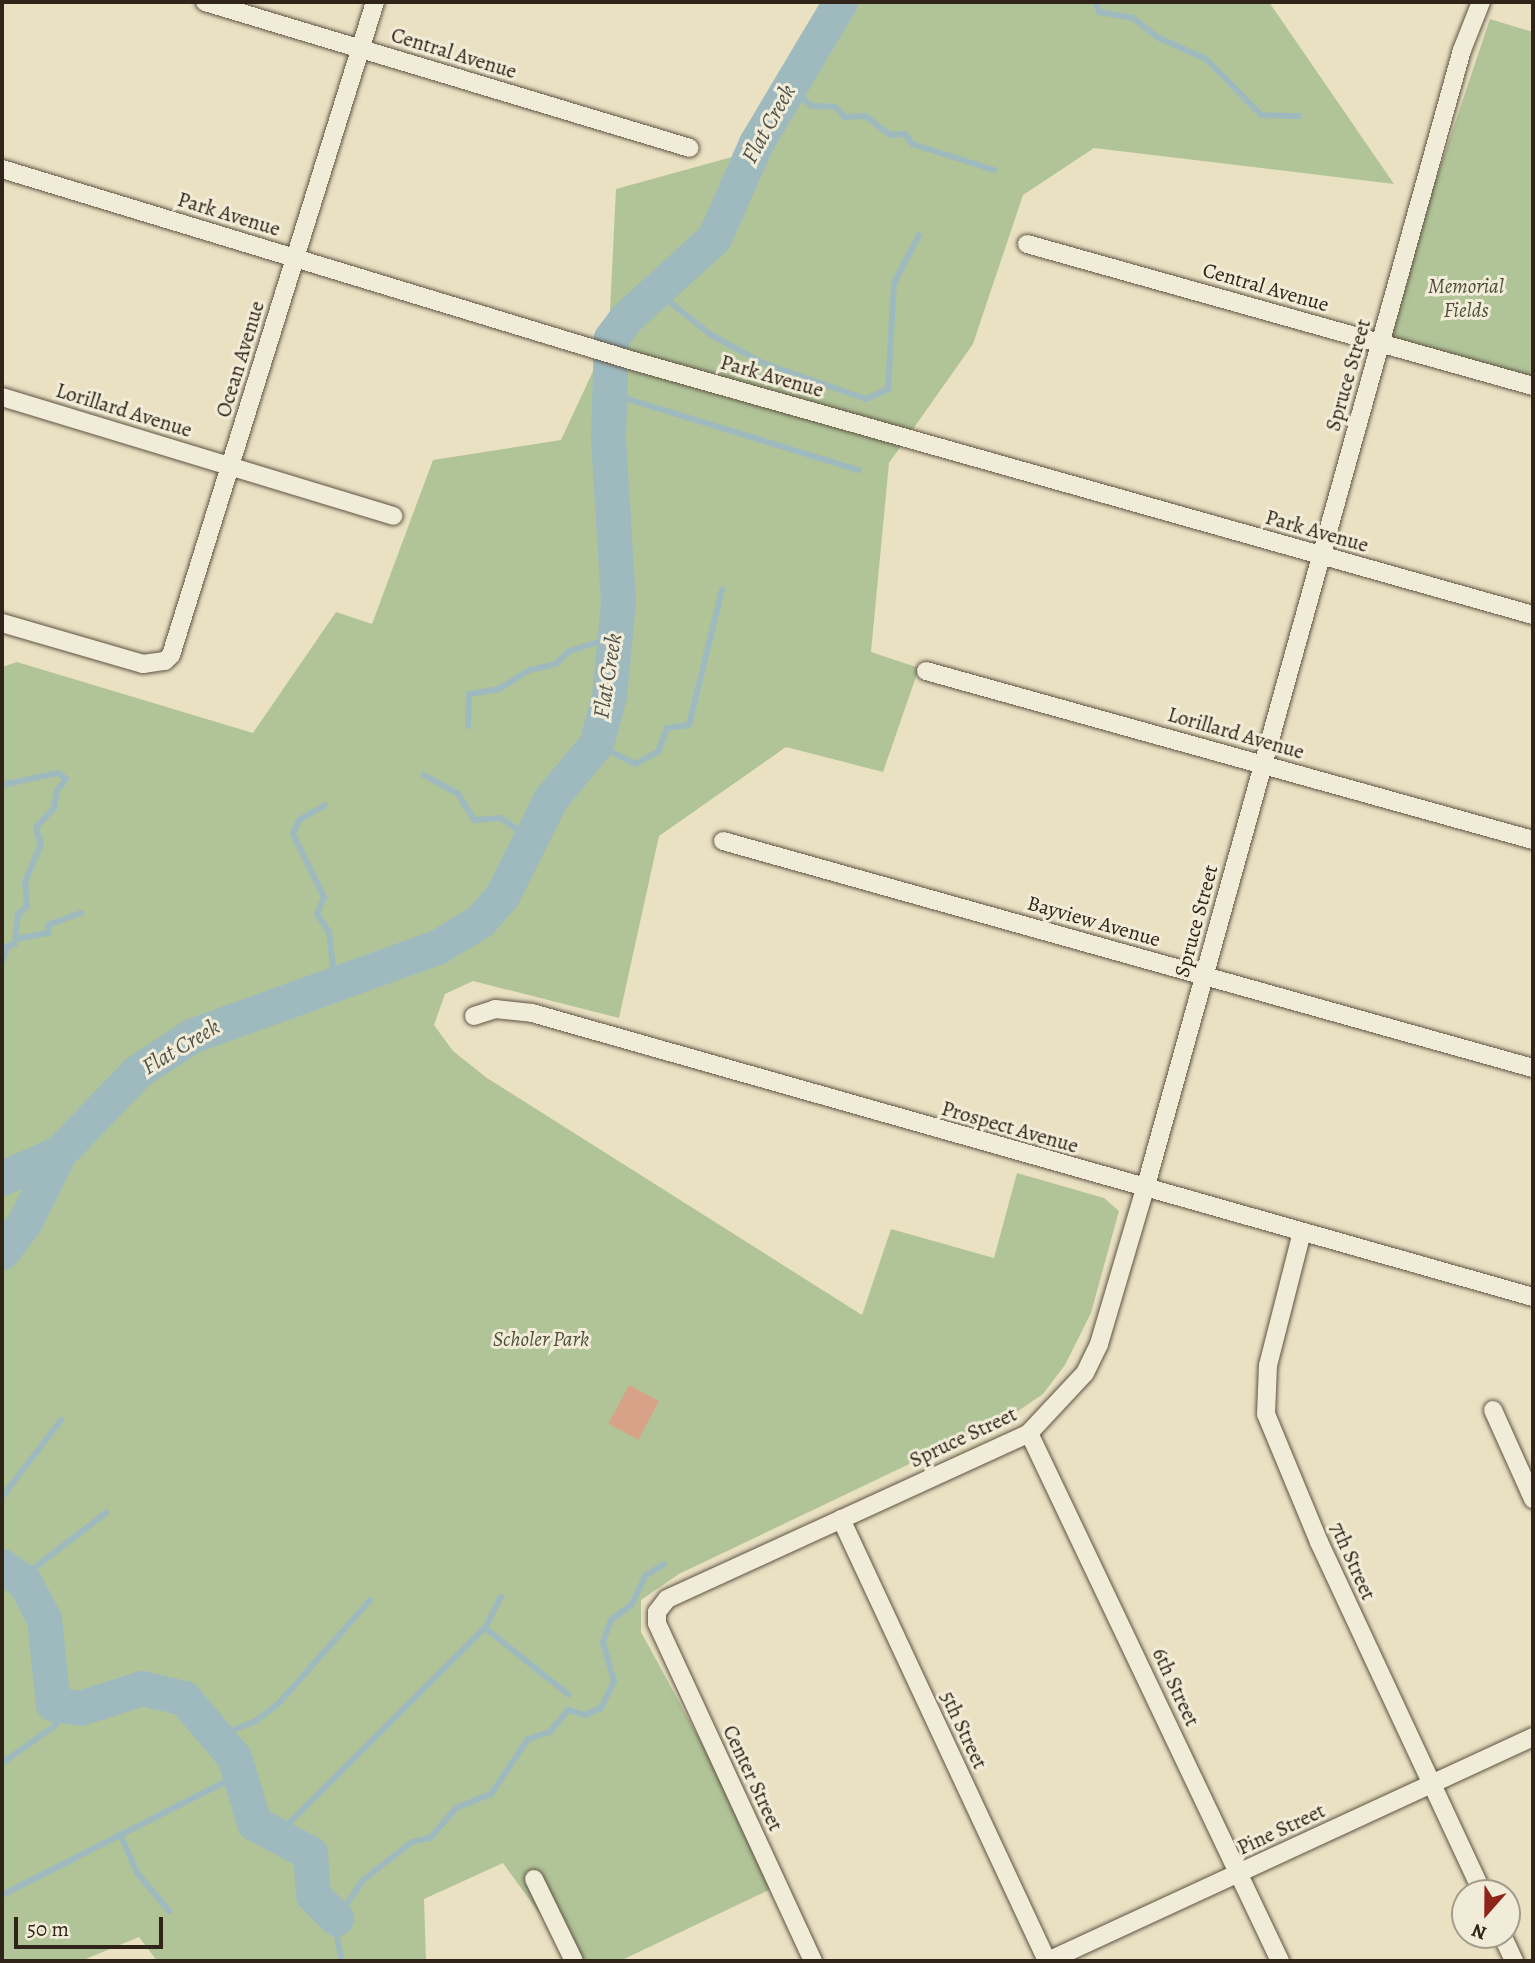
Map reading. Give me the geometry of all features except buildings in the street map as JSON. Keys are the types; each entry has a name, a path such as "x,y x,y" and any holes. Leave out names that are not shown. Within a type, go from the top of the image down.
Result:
{"street":[{"name":"Central Avenue","path":"205,2 690,148"},
{"name":"Ocean Avenue","path":"2,623 98,652 153,664 171,655 375,2"},
{"name":"Spruce Street","path":"657,1612 667,1599 1030,1433 1070,1393 1099,1344 1146,1189 1462,50 1481,2"},
{"name":"Park Avenue","path":"2,169 637,362 1533,615"},
{"name":"Central Avenue","path":"1027,244 1533,386"},
{"name":"Lorillard Avenue","path":"2,397 393,516"},
{"name":"Lorillard Avenue","path":"926,671 1533,840"},
{"name":"Bayview Avenue","path":"723,841 1533,1068"},
{"name":"Prospect Avenue","path":"474,1016 495,1009 532,1013 1533,1297"},
{"name":"7th Street","path":"1302,1232 1268,1364 1266,1414 1431,1785 1476,1879"},
{"path":"1493,1410 1533,1499"},
{"name":"6th Street","path":"1030,1433 1280,1961"},
{"name":"5th Street","path":"841,1519 1047,1961"},
{"name":"Center Street","path":"657,1612 657,1623 813,1961"},
{"name":"Pine Street","path":"1047,1961 1533,1737"},
{"path":"534,1879 574,1961"}],"green space":[{"name":"Scholer Park","path":"824,2 1269,2 1394,184 1094,148 1023,195 973,344 889,463 871,652 919,668 883,772 786,747 659,836 619,1018 473,981 445,994 434,1025 453,1051 487,1078 862,1315 891,1229 994,1258 1017,1173 1104,1198 1119,1211 1091,1313 1065,1365 1043,1394 1014,1414 679,1574 641,1600 641,1632 779,1885 620,1961 574,1961 503,1863 424,1899 426,1961 157,1961 139,1937 81,1961 2,1961 2,667 17,662 253,733 336,612 372,624 433,460 561,440 594,369 610,311 616,189 732,157"},
{"name":"Memorial Fields","path":"1490,19 1533,32 1533,386 1381,343"}],"waterway":[{"name":"Flat Creek","path":"2,1178 59,1153 138,1071 191,1036 437,947 480,921 502,896 551,798 596,744 609,696 618,602 608,438 611,338 626,318 714,238 756,143 840,2"},
{"path":"1096,2 1099,12 1133,18 1157,37 1206,59 1261,115 1299,116"},
{"path":"789,87 812,106 835,107 845,117 865,116 890,135 905,134 912,144 994,170"},
{"path":"655,290 711,335 763,363 866,399 888,389 894,283 919,235"},
{"path":"608,393 858,470"},
{"path":"596,744 635,764 658,752 667,728 689,725 722,590"},
{"path":"468,726 469,694 499,689 530,670 556,664 569,651 617,636"},
{"path":"2,785 58,773 66,779 57,790 54,808 36,827 41,844 25,882 27,906 18,914 15,944 2,948"},
{"path":"424,775 458,794 474,820 501,818 531,839"},
{"path":"325,805 299,820 293,834 324,897 317,914 329,932 335,985"},
{"path":"16,939 48,933 48,925 81,913"},
{"path":"2,963 6,949"},
{"path":"2,1252 24,1223 59,1153"},
{"path":"2,1497 61,1420"},
{"path":"21,1578 107,1512"},
{"path":"342,1961 334,1923 363,1880 412,1842 430,1838 456,1808 491,1794 528,1739 550,1732 568,1710 585,1715 601,1708 614,1681 603,1643 611,1620 632,1604 645,1576 664,1564"},
{"path":"2,1566 25,1583 44,1619 53,1704 80,1708 142,1688 184,1698 234,1757 254,1823 310,1853 313,1895 336,1918"},
{"path":"277,1835 485,1628 501,1597"},
{"path":"218,1736 256,1721 279,1703 370,1600"},
{"path":"485,1628 569,1695"},
{"path":"2,1763 52,1728 69,1710"},
{"path":"2,1895 240,1774"},
{"path":"120,1834 137,1873 169,1911"}]}
